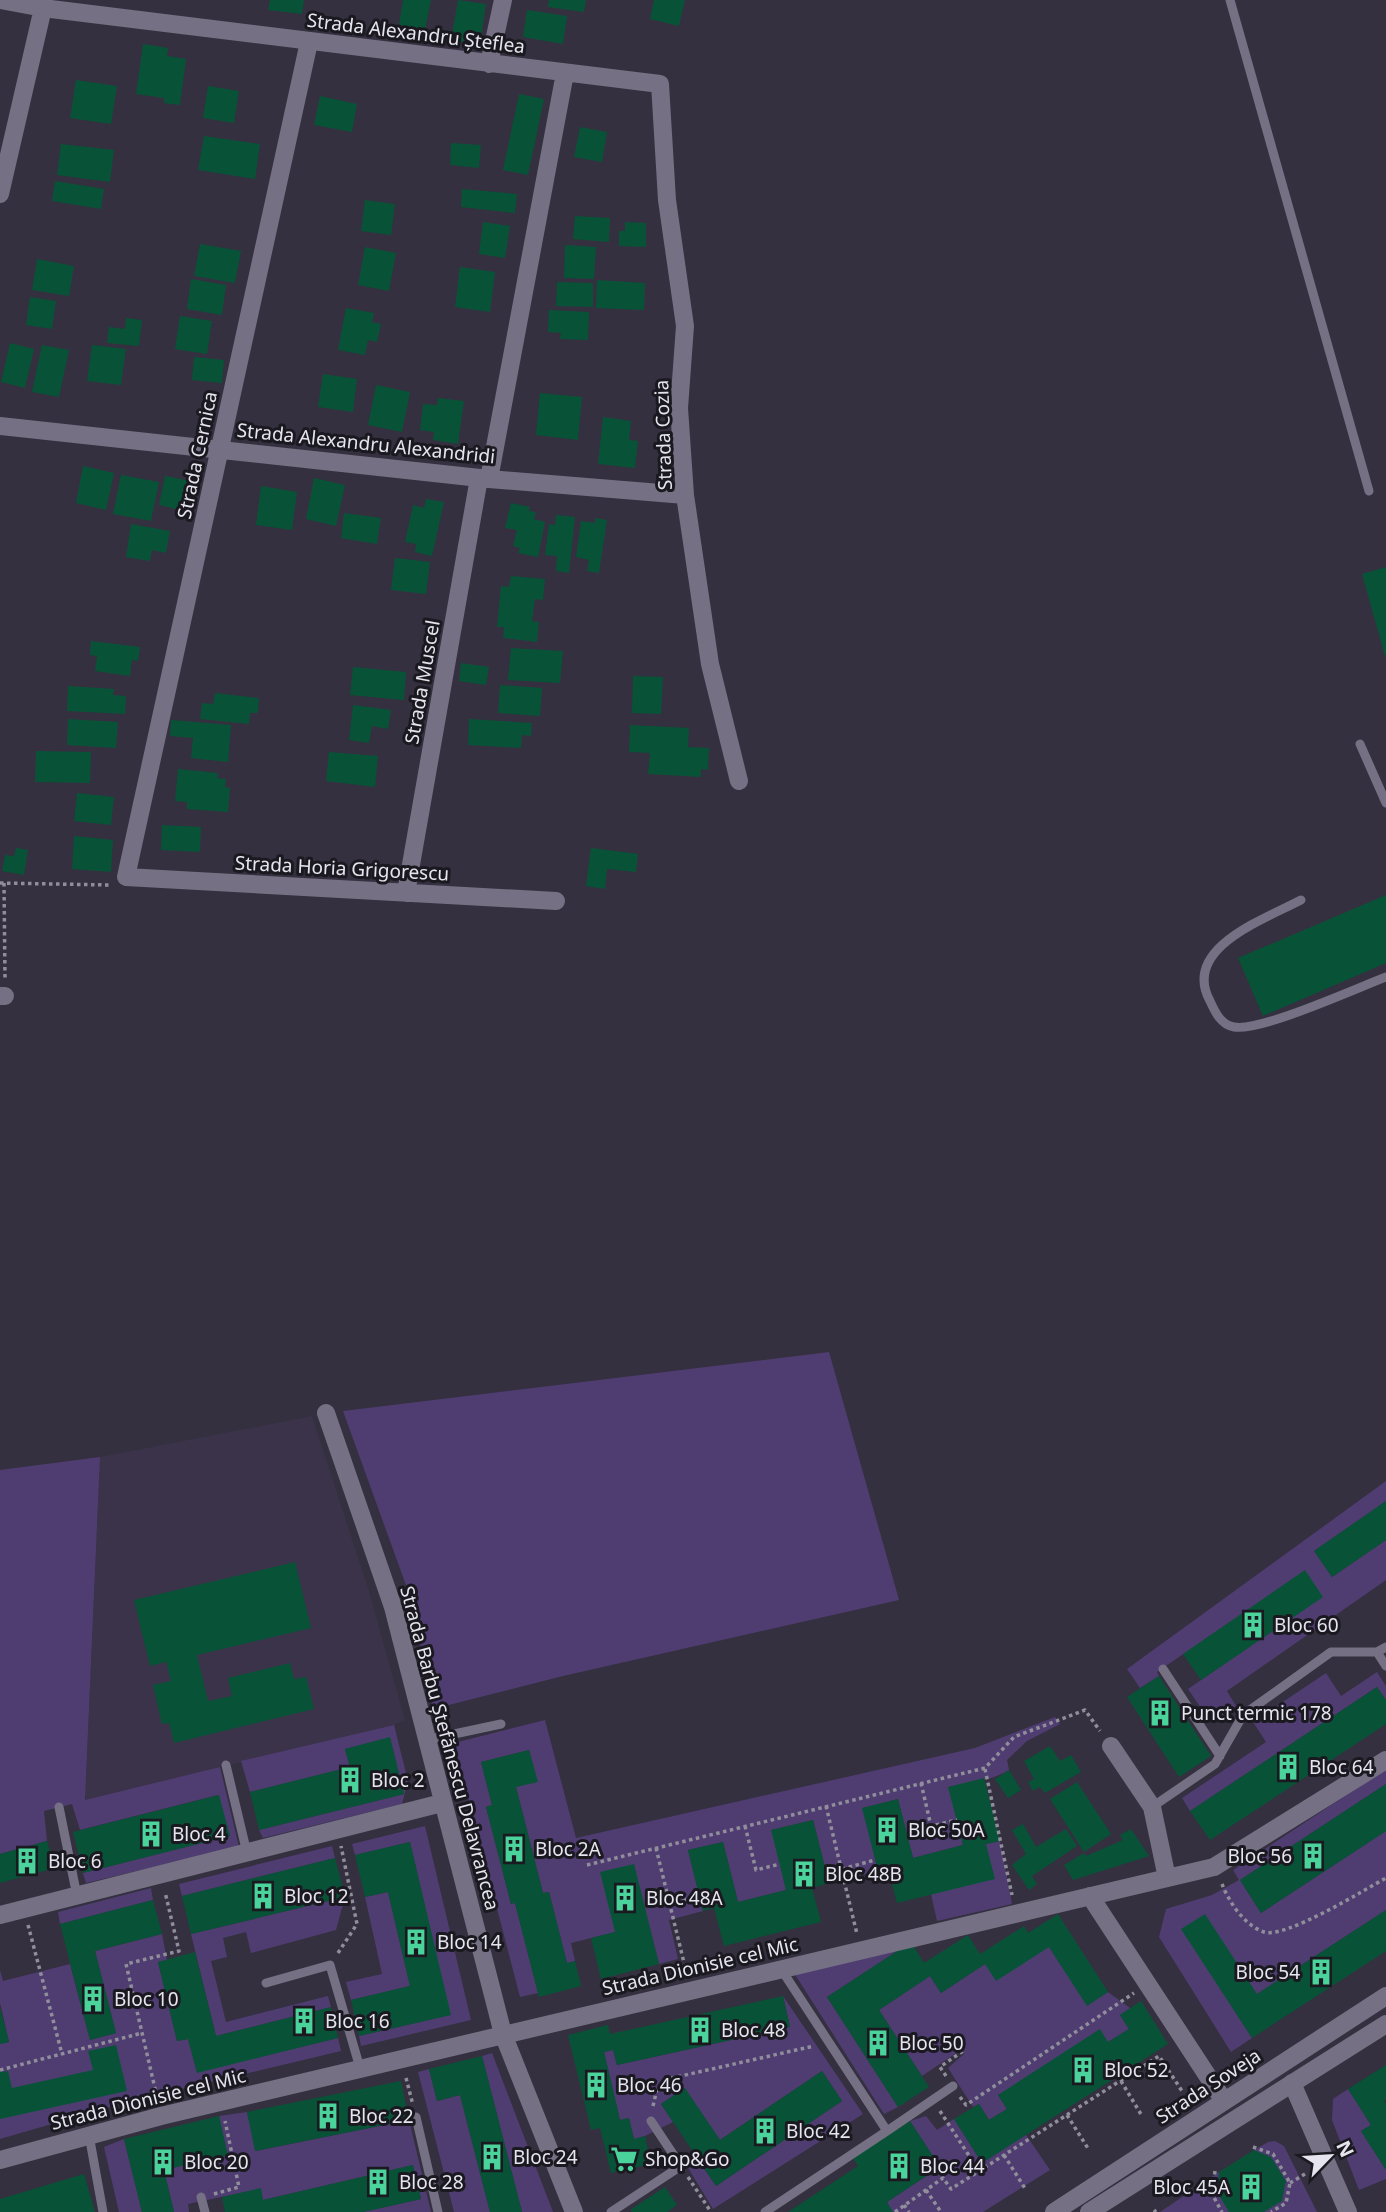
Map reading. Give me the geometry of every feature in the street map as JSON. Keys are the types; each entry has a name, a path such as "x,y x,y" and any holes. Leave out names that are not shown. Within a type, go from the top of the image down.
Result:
{"street":[{"name":"Strada Alexandru Șteflea","path":"1,0 43,8 309,42 660,84"},
{"path":"489,64 503,0"},
{"path":"0,194 43,8"},
{"name":"Strada Cernica","path":"126,877 309,42"},
{"name":"Strada Muscel","path":"407,893 484,478 565,72"},
{"name":"Strada Cozia","path":"660,84 667,201 685,326 679,408 685,495 710,664 739,781"},
{"name":"Strada Alexandru Alexandridi","path":"0,426 484,478 685,495"},
{"name":"Strada Horia Grigorescu","path":"126,877 556,901"},
{"name":"Strada Barbu Ștefănescu Delavrancea","path":"326,1413 393,1607 503,2034 574,2212"},
{"path":"1111,1746 1152,1807 1167,1878"},
{"name":"Strada Dionisie cel Mic","path":"0,2160 161,2116 1214,1867 1386,1760"},
{"path":"0,1916 442,1803"},
{"path":"1090,1896 1223,2101"},
{"name":"Strada Soveja","path":"1054,2212 1386,1996"},
{"path":"1089,2212 1386,2024"},
{"path":"1292,2083 1343,2208"}],"lane":[{"path":"1230,0 1369,491"},
{"path":"1360,744 1386,803"},
{"path":"1301,900 1231,937 1217,948 1204,967 1205,993 1219,1018 1234,1027 1260,1026 1386,977"},
{"path":"1152,1807 1215,1764 1244,1715 1331,1652 1382,1650 1386,1666"},
{"path":"1163,1669 1220,1756"},
{"path":"426,1740 501,1724"},
{"path":"226,1765 247,1853"},
{"path":"59,1807 78,1896"},
{"path":"265,1983 330,1965 360,2068"},
{"path":"781,1969 887,2131"},
{"path":"765,2212 953,2086"},
{"path":"416,2117 438,2212"},
{"path":"611,2212 681,2166 651,2121"},
{"path":"89,2135 103,2212"},
{"path":"201,2197 205,2212"}],"path":[{"path":"3,996 2,883 116,885 126,877"},
{"path":"587,1865 985,1768 1014,1737 1084,1710 1111,1746"},
{"path":"985,1768 1016,1914"},
{"path":"921,1783 931,1826 957,1820"},
{"path":"826,1806 861,1950"},
{"path":"745,1826 757,1870 780,1864"},
{"path":"330,1965 357,1924 338,1830"},
{"path":"656,1848 690,1990"},
{"path":"842,1868 875,1860"},
{"path":"1214,1867 1227,1895 1245,1920 1265,1933 1284,1931 1386,1878"},
{"path":"161,1874 179,1951 126,1964 161,2116"},
{"path":"669,1903 698,1896"},
{"path":"24,1909 62,2054"},
{"path":"963,2052 940,2067 966,2105 1147,1984"},
{"path":"0,2070 142,2033"},
{"path":"651,2121 657,2089 673,2078 829,2043"},
{"path":"895,2212 943,2178 951,2189 1160,2056 1182,2091"},
{"path":"401,2059 416,2117"},
{"path":"1121,2081 1142,2116"},
{"path":"932,2100 979,2171"},
{"path":"201,2197 239,2188 220,2102"},
{"path":"1067,2115 1088,2150"},
{"path":"1253,2147 1273,2154 1290,2182 1286,2203 1271,2212"},
{"path":"1004,2155 1026,2190"},
{"path":"681,2166 711,2212"},
{"path":"1216,2171 1212,2194 1222,2212"},
{"path":"1290,2182 1306,2174"},
{"path":"926,2190 941,2212"},
{"path":"904,2205 909,2212"}],"shaded area":[{"path":"829,1352 899,1600 563,1676 433,1709 411,1599 343,1411"},
{"path":"312,1416 369,1591 405,1720 394,1725 85,1800 100,1457"},
{"path":"100,1457 85,1800 220,1767 239,1847 86,1883 83,1873 229,1836 218,1795 80,1830 72,1804 44,1811 47,1841 0,1854 0,1470"},
{"path":"1386,1481 1386,1501 1314,1551 1332,1577 1386,1540 1386,1580 1227,1691 1236,1706 1211,1723 1188,1689 1322,1597 1305,1571 1157,1672 1159,1676 1140,1688 1127,1669"},
{"path":"1377,1672 1386,1686 1386,1700 1377,1687 1190,1811 1182,1798 1266,1742 1253,1722 1326,1673 1341,1696"},
{"path":"1055,1717 1060,1724 1027,1741 1007,1760 1009,1770 988,1779 949,1787 963,1845 913,1858 898,1799 863,1808 878,1871 829,1883 813,1820 772,1830 786,1890 738,1902 723,1842 688,1850 703,1911 669,1920 678,1959 659,1964 634,1865 615,1932 571,1943 575,1961 567,1963 549,1892 543,1893 516,1787 537,1781 529,1750 481,1762 492,1805 486,1807 538,1993 520,1997 454,1743 545,1720 576,1838 975,1748"},
{"path":"394,1725 408,1781 402,1804 263,1838 259,1830 404,1794 390,1738 345,1749 350,1767 250,1792 241,1761"},
{"path":"1386,1769 1386,1784 1240,1880 1261,1913 1386,1831 1386,1910 1257,1994 1182,1929 1252,2038 1231,2052 1159,1937 1166,1909 1212,1895 1239,1880 1233,1870"},
{"path":"425,1826 471,2020 361,2046 359,2036 450,2015 410,1842 355,1855 352,1844"},
{"path":"1000,1841 1012,1904 937,1921 931,1894 986,1844"},
{"path":"332,1846 335,1858 182,1896 179,1884"},
{"path":"151,1888 153,1900 60,1924 58,1912"},
{"path":"388,1892 410,1986 351,2000 346,1982 382,1974 365,1897"},
{"path":"345,1897 336,1930 251,1953 246,1932 223,1938 227,1957 211,1961 226,2022 328,1996 331,2007 216,2036 191,1934"},
{"path":"162,1934 167,1960 158,1962 177,2041 188,2039 197,2072 338,2038 341,2051 131,2101 0,2139 0,2044 9,2042 0,2003 0,1970 3,1981 70,1964 90,2040 116,2033 95,1951"},
{"path":"911,1942 827,1997 898,2107 884,2114 794,1973"},
{"path":"1049,1947 1087,2005 1108,1992 1130,2008 1120,2015 1129,2029 1108,2042 998,2095 1007,2109 989,2120 979,2104 973,2107 948,2068 964,2054 962,2049 922,2076 879,2010 930,1976 941,1993 985,1964"},
{"path":"783,1996 863,2114 713,2209 682,2158 694,2154 716,2186 842,2101 822,2071 720,2140 684,2088 661,2104 673,2122 634,2139 629,2118 620,2120 604,2052 613,2050 617,2065 790,2027"},
{"path":"492,2053 553,2212 522,2212 482,2056"},
{"path":"429,2069 437,2101 460,2095 490,2212 454,2212 418,2072"},
{"path":"1348,2089 1371,2125 1361,2131 1386,2170 1386,2179 1359,2190 1332,2120 1333,2099"},
{"path":"247,2112 256,2151 409,2120 431,2212 363,2212 421,2199 413,2165 263,2200 260,2189 188,2204 189,2212 174,2212 164,2170 227,2155 219,2116"},
{"path":"926,2116 937,2130 954,2119 982,2163 1026,2135 1050,2170 983,2212 891,2212 887,2202 940,2167 910,2121"},
{"path":"124,2139 142,2212 119,2212 104,2147"},
{"path":"1275,2141 1284,2146 1317,2212 1264,2212 1254,2150"},
{"path":"1219,2172 1229,2212 1160,2212"}],"building":[{"path":"270,0 304,0 302,14 268,10"},
{"path":"403,0 431,0 425,30 399,25"},
{"path":"458,0 486,4 480,44 451,40"},
{"path":"549,0 586,0 584,12 548,7"},
{"path":"654,0 685,0 679,26 650,19"},
{"path":"527,10 567,16 563,44 523,37"},
{"path":"143,44 168,48 167,56 186,59 180,105 164,103 164,98 136,94"},
{"path":"76,80 117,86 111,124 70,118"},
{"path":"208,86 239,91 234,123 203,118"},
{"path":"519,94 544,99 528,175 503,170"},
{"path":"320,96 357,104 352,132 314,125"},
{"path":"580,127 607,132 602,162 574,157"},
{"path":"204,136 260,144 255,179 198,170"},
{"path":"451,143 481,145 479,168 450,165"},
{"path":"61,144 114,150 110,182 57,175"},
{"path":"55,181 104,189 101,209 52,201"},
{"path":"462,189 517,194 515,213 461,207"},
{"path":"365,200 395,204 391,235 361,231"},
{"path":"575,216 610,218 609,242 573,239"},
{"path":"483,222 510,226 505,258 479,254"},
{"path":"625,222 646,223 646,247 619,246 619,231 625,231"},
{"path":"200,244 241,251 235,283 194,276"},
{"path":"565,245 596,247 594,279 564,278"},
{"path":"365,247 396,253 389,291 358,285"},
{"path":"37,259 74,266 69,296 32,290"},
{"path":"460,267 495,272 490,312 455,307"},
{"path":"191,279 226,285 222,315 187,309"},
{"path":"597,280 645,283 644,310 596,308"},
{"path":"557,282 593,283 593,307 556,306"},
{"path":"30,297 56,301 52,329 26,325"},
{"path":"346,308 374,313 372,322 381,324 377,342 368,340 365,355 338,350"},
{"path":"549,310 589,312 588,340 560,339 561,333 548,332"},
{"path":"180,316 212,321 207,354 175,349"},
{"path":"126,318 142,320 139,346 107,343 109,327 125,329"},
{"path":"10,343 34,349 25,388 1,382"},
{"path":"42,345 69,350 59,397 32,392"},
{"path":"92,345 126,349 121,385 87,381"},
{"path":"194,357 224,360 222,383 192,380"},
{"path":"323,374 357,379 353,412 318,407"},
{"path":"376,385 410,392 402,432 368,425"},
{"path":"540,393 582,397 578,440 536,435"},
{"path":"438,398 464,401 458,444 433,440 434,432 420,430 423,404 437,405"},
{"path":"603,417 631,421 629,440 638,441 635,468 598,464"},
{"path":"83,466 114,473 106,510 76,503"},
{"path":"121,475 159,482 151,521 113,514"},
{"path":"165,476 191,481 185,511 159,505"},
{"path":"314,478 345,485 336,526 306,519"},
{"path":"261,486 297,492 292,530 256,525"},
{"path":"426,499 444,502 432,556 415,552 416,544 405,542 413,505 424,508"},
{"path":"511,503 530,507 529,511 536,512 534,519 545,522 538,557 518,553 520,548 513,546 517,530 505,528"},
{"path":"344,513 381,518 377,544 341,538"},
{"path":"556,515 575,517 569,573 556,571 557,556 545,555 549,524 555,525"},
{"path":"595,518 607,520 599,573 587,571 589,560 576,557 581,521 595,523"},
{"path":"131,524 170,531 166,553 152,550 150,561 126,557"},
{"path":"395,558 430,562 426,594 391,590"},
{"path":"1386,567 1386,655 1385,656 1362,574"},
{"path":"511,576 545,579 543,600 535,599 532,621 539,622 537,642 503,638 504,627 497,627 501,586 509,587"},
{"path":"91,641 140,647 138,661 132,660 130,676 95,671 97,656 90,655"},
{"path":"511,648 563,651 560,683 508,680"},
{"path":"461,663 489,667 486,685 459,681"},
{"path":"353,667 406,672 404,700 350,695"},
{"path":"633,676 663,677 661,714 632,713"},
{"path":"500,685 542,688 540,716 498,713"},
{"path":"68,686 114,689 113,695 126,696 125,714 67,711"},
{"path":"215,693 259,698 258,713 250,713 249,724 200,719 202,703 213,704"},
{"path":"353,705 391,710 388,729 372,726 369,743 349,740"},
{"path":"68,719 118,722 116,748 67,745"},
{"path":"469,719 532,723 531,736 522,735 521,748 468,745"},
{"path":"171,720 231,725 228,762 191,758 193,738 170,736"},
{"path":"630,725 689,728 688,747 709,748 708,770 701,769 701,777 648,774 650,753 629,752"},
{"path":"36,751 91,752 90,783 35,782"},
{"path":"329,752 378,756 375,787 326,781"},
{"path":"178,769 218,773 217,778 226,779 225,787 230,788 228,812 187,809 187,802 175,801"},
{"path":"77,793 114,797 111,825 74,821"},
{"path":"162,825 201,827 200,852 161,850"},
{"path":"74,836 113,840 111,872 72,869"},
{"path":"16,848 28,850 24,875 2,871 5,855 14,856"},
{"path":"591,848 638,854 636,872 607,869 605,889 586,886"},
{"path":"1386,895 1386,963 1263,1016 1238,958"},
{"path":"1386,1501 1386,1540 1332,1577 1314,1551"},
{"path":"295,1562 311,1628 197,1655 208,1701 232,1696 228,1678 290,1663 294,1679 306,1677 314,1709 174,1743 169,1723 162,1724 153,1685 171,1681 166,1662 150,1666 134,1600"},
{"name":"Bloc 60","path":"1305,1570 1323,1597 1201,1680 1183,1654"},
{"name":"Punct termic 178","path":"1159,1676 1211,1756 1179,1777 1127,1697"},
{"name":"Bloc 64","path":"1377,1687 1386,1700 1386,1724 1210,1840 1190,1811"},
{"name":"Bloc 2","path":"390,1737 404,1794 259,1830 250,1792 350,1767 345,1749"},
{"path":"1050,1746 1060,1761 1071,1755 1081,1772 1045,1793 1040,1787 1033,1791 1028,1782 1034,1779 1024,1761"},
{"name":"Bloc 2A","path":"529,1750 538,1782 516,1787 543,1893 549,1892 567,1963 575,1961 581,1986 539,1997 515,1903 511,1904 486,1807 492,1805 481,1762"},
{"path":"1009,1770 1021,1790 1008,1798 995,1779"},
{"name":"Bloc 50A","path":"984,1778 1000,1841 986,1844 995,1879 897,1903 888,1868 878,1871 862,1808 898,1799 913,1858 963,1845 948,1787"},
{"path":"1077,1782 1111,1834 1084,1852 1050,1799"},
{"name":"Bloc 56","path":"1386,1784 1386,1831 1261,1913 1240,1880"},
{"name":"Bloc 4","path":"219,1795 230,1836 83,1873 73,1832"},
{"name":"Bloc 48B","path":"813,1820 829,1883 812,1888 821,1922 724,1946 714,1908 703,1911 688,1850 723,1842 738,1902 786,1890 771,1830"},
{"path":"1023,1824 1036,1847 1066,1829 1077,1846 1032,1876 1037,1884 1029,1890 1012,1865 1026,1854 1012,1830"},
{"path":"1131,1829 1149,1856 1073,1880 1064,1865 1084,1853 1086,1856 1123,1840 1120,1835"},
{"name":"Bloc 6","path":"47,1841 55,1868 0,1883 0,1854"},
{"name":"Bloc 14","path":"410,1842 451,2015 359,2036 351,2000 410,1986 388,1892 365,1897 355,1855"},
{"name":"Bloc 12","path":"335,1858 345,1897 191,1934 182,1896"},
{"name":"Bloc 48A","path":"634,1864 659,1964 601,1979 591,1938 615,1932 600,1872"},
{"name":"Bloc 10","path":"153,1900 162,1934 95,1951 116,2033 90,2040 60,1924"},
{"name":"Bloc 54","path":"1386,1910 1386,1951 1252,2038 1181,1929 1205,1914 1257,1994"},
{"name":"Bloc 50","path":"1058,1914 1108,1992 1087,2006 1049,1947 996,1981 985,1964 941,1993 930,1976 879,2010 929,2087 898,2107 827,1997 911,1942 924,1963 968,1935 980,1954 1024,1926 1028,1933"},
{"name":"Bloc 16","path":"195,1952 216,2036 331,2007 338,2038 197,2073 188,2039 177,2041 158,1962"},
{"path":"783,1996 790,2027 617,2065 613,2050 604,2052 620,2120 629,2118 634,2139 645,2136 651,2164 611,2173 600,2128 591,2130 568,2035 608,2025 610,2034"},
{"name":"Bloc 52","path":"1141,2001 1168,2044 982,2163 954,2119 979,2104 989,2120 1007,2109 998,2095 1100,2029 1108,2042 1129,2029 1120,2015"},
{"path":"0,2008 9,2042 0,2044"},
{"path":"116,2045 127,2091 0,2119 0,2072 8,2071 12,2088 93,2070 88,2051"},
{"name":"Bloc 24","path":"482,2056 522,2212 490,2212 460,2095 437,2101 429,2069"},
{"path":"1386,2065 1386,2170 1361,2131 1371,2125 1348,2089"},
{"name":"Bloc 42","path":"822,2071 842,2101 716,2186 661,2104 685,2088 720,2140"},
{"name":"Bloc 22","path":"401,2081 409,2120 255,2151 247,2112"},
{"name":"Bloc 20","path":"219,2116 228,2155 164,2170 174,2212 142,2212 124,2139"},
{"name":"Bloc 44","path":"910,2121 940,2167 887,2202 893,2212 788,2212 858,2166 853,2158"},
{"name":"Bloc 45A","path":"1254,2150 1271,2157 1286,2181 1282,2201 1264,2212 1229,2212 1217,2192 1219,2172"},
{"name":"Bloc 28","path":"413,2165 421,2199 363,2212 225,2212 222,2197 261,2188 263,2200"},
{"path":"84,2174 95,2212 0,2212 0,2199"},
{"path":"665,2187 677,2205 667,2212 630,2210"}],"place":[{"name":"Bloc 60","path":"1253,1625"},
{"name":"Punct termic 178","path":"1160,1713"},
{"name":"Bloc 64","path":"1288,1767"},
{"name":"Bloc 2","path":"350,1780"},
{"name":"Bloc 50A","path":"887,1830"},
{"name":"Bloc 4","path":"151,1834"},
{"name":"Bloc 2A","path":"514,1849"},
{"name":"Bloc 56","path":"1313,1856"},
{"name":"Bloc 6","path":"27,1861"},
{"name":"Bloc 48B","path":"804,1874"},
{"name":"Bloc 12","path":"263,1896"},
{"name":"Bloc 48A","path":"625,1898"},
{"name":"Bloc 14","path":"416,1942"},
{"name":"Bloc 54","path":"1321,1972"},
{"name":"Bloc 10","path":"93,1999"},
{"name":"Bloc 16","path":"304,2021"},
{"name":"Bloc 48","path":"700,2030"},
{"name":"Bloc 50","path":"878,2043"},
{"name":"Bloc 52","path":"1083,2070"},
{"name":"Bloc 46","path":"596,2085"},
{"name":"Bloc 22","path":"328,2116"},
{"name":"Bloc 42","path":"765,2131"},
{"name":"Bloc 24","path":"492,2157"},
{"name":"Shop&Go","path":"624,2159"},
{"name":"Bloc 20","path":"163,2162"},
{"name":"Bloc 44","path":"899,2166"},
{"name":"Bloc 28","path":"378,2182"},
{"name":"Bloc 45A","path":"1251,2187"}]}
